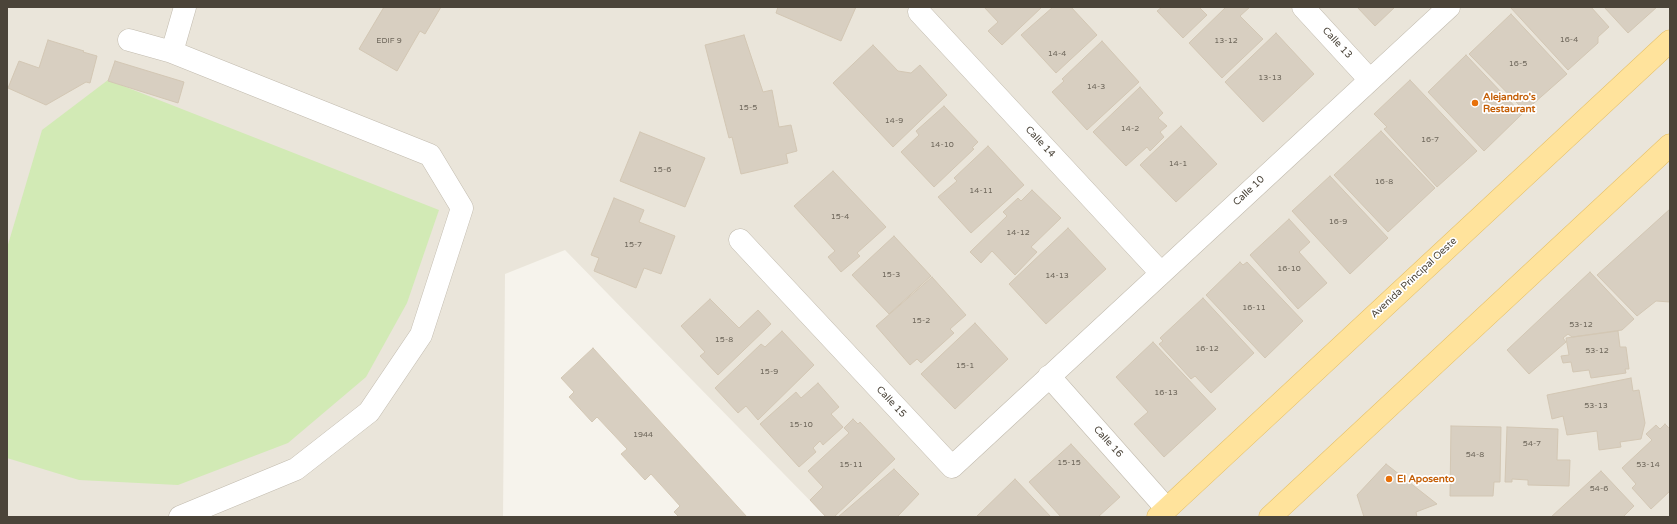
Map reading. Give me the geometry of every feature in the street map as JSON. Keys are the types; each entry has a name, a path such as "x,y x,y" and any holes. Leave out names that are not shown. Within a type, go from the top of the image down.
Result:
{"main road":[{"name":"Avenida Principal Oeste","path":"1166,514 1670,40"},
{"path":"1270,517 1670,145"}],"street":[{"path":"172,52 185,7"},
{"name":"Calle 13","path":"1304,7 1370,80"},
{"name":"Calle 10","path":"1049,376 1449,7"},
{"name":"Calle 14","path":"919,12 1161,273"},
{"path":"129,40 172,52 430,155 462,208 421,335 369,412 296,469 180,517"},
{"name":"Calle 15","path":"740,240 952,466 1049,376"},
{"name":"Calle 16","path":"1049,376 1166,514"}],"shaded area":[{"path":"7,7 1670,7 1670,517 826,517 565,250 505,274 503,517 7,517"}],"green space":[{"path":"108,80 439,210 407,303 366,377 288,443 178,485 79,480 7,458 7,248 42,130"}],"building":[{"path":"384,7 441,7 425,34 420,31 397,71 359,49"},
{"path":"778,7 856,7 841,41 776,13"},
{"path":"984,7 1042,7 1002,45 988,31 998,22"},
{"path":"1053,7 1071,7 1097,35 1056,73 1021,35"},
{"path":"1162,7 1199,7 1207,15 1183,38 1157,11"},
{"path":"1226,7 1250,7 1240,16 1263,39 1222,78 1189,43"},
{"path":"1357,7 1395,7 1375,26"},
{"path":"1510,7 1591,7 1609,27 1598,37 1598,43 1568,70"},
{"path":"1604,7 1657,7 1628,33"},
{"path":"1511,14 1567,74 1525,111 1469,54"},
{"path":"1276,33 1314,74 1263,122 1225,82"},
{"path":"744,35 763,92 772,90 779,127 791,125 797,151 786,154 788,163 741,174 732,137 729,138 705,45"},
{"path":"48,40 97,56 90,83 86,82 46,105 8,88 19,61 39,68"},
{"path":"1102,41 1139,82 1087,130 1052,92 1064,81 1062,79"},
{"path":"873,45 898,71 911,73 920,65 947,95 893,147 833,83"},
{"name":"Alejandro's Restaurant","path":"1466,55 1522,114 1484,151 1428,92"},
{"path":"115,61 184,82 178,103 108,81"},
{"path":"1410,80 1477,151 1437,187 1384,129 1387,127 1374,114"},
{"path":"1140,87 1163,113 1158,118 1167,126 1160,132 1164,137 1150,151 1147,147 1126,166 1093,132"},
{"path":"944,106 978,142 972,148 974,149 934,187 901,152 919,135 916,131"},
{"path":"1181,126 1217,164 1176,202 1140,165"},
{"path":"1381,131 1435,188 1388,232 1334,175"},
{"path":"640,132 705,158 685,207 620,181"},
{"path":"988,146 1024,185 971,233 938,197 957,181 954,178"},
{"path":"833,171 886,227 857,253 860,256 841,272 828,257 835,251 794,206"},
{"path":"1330,176 1388,238 1350,274 1292,211"},
{"path":"1032,190 1061,218 1031,247 1037,252 1015,275 992,251 981,263 970,252 1007,216 1003,212 1018,198 1021,201"},
{"path":"614,198 644,210 639,222 675,236 661,274 644,268 636,288 594,271 599,258 591,255"},
{"path":"1670,209 1670,302 1656,301 1637,316 1597,275"},
{"path":"1289,219 1310,242 1299,252 1327,283 1298,309 1250,255"},
{"path":"1068,228 1106,269 1046,324 1009,284"},
{"path":"894,236 931,276 889,314 852,275"},
{"path":"1240,262 1243,265 1247,262 1303,321 1265,358 1206,295"},
{"path":"1590,272 1634,319 1622,330 1572,337 1568,334 1563,338 1566,342 1529,374 1507,350"},
{"path":"932,277 966,315 950,329 954,333 921,363 917,359 910,365 876,326"},
{"path":"1203,298 1254,353 1211,393 1195,376 1191,379 1159,344 1163,341 1160,338"},
{"path":"710,299 739,328 758,310 771,324 718,375 700,356 705,352 681,326"},
{"path":"975,323 1008,359 955,409 921,374"},
{"path":"782,331 814,365 758,420 746,406 738,413 715,388 761,344 765,347"},
{"path":"1618,331 1620,347 1626,347 1629,369 1625,369 1626,373 1591,378 1589,370 1573,372 1571,362 1563,363 1561,356 1569,355 1566,338"},
{"path":"1153,342 1216,409 1164,457 1134,424 1148,412 1116,377"},
{"path":"593,348 747,517 679,517 674,512 680,506 651,474 645,480 621,454 627,449 597,417 592,422 569,397 574,392 561,378"},
{"path":"1631,378 1633,391 1639,390 1645,423 1641,439 1620,442 1621,447 1599,450 1597,431 1567,435 1563,416 1552,419 1547,395"},
{"path":"818,383 839,407 831,414 843,427 823,445 820,441 813,448 816,452 799,467 760,424 796,392 801,398"},
{"path":"853,419 858,424 860,422 895,459 834,517 826,517 810,500 823,487 808,471 849,433 844,428"},
{"path":"1665,424 1670,429 1670,491 1651,509 1632,488 1636,484 1622,468 1652,440 1646,434 1656,425 1660,429"},
{"path":"1451,426 1501,427 1500,482 1494,482 1493,496 1450,496"},
{"path":"1507,427 1558,429 1557,460 1570,460 1569,486 1528,485 1528,480 1512,479 1512,482 1505,482"},
{"path":"1071,444 1120,497 1098,517 1061,517 1029,482"},
{"name":"El Aposento","path":"1386,464 1437,504 1416,512 1417,517 1364,517 1357,495"},
{"path":"894,469 919,494 897,517 838,517"},
{"path":"1601,471 1634,506 1623,517 1551,517"},
{"path":"1015,479 1051,517 976,517"}],"place":[{"name":"Alejandro's Restaurant","path":"1475,103"},
{"name":"El Aposento","path":"1389,479"}]}
